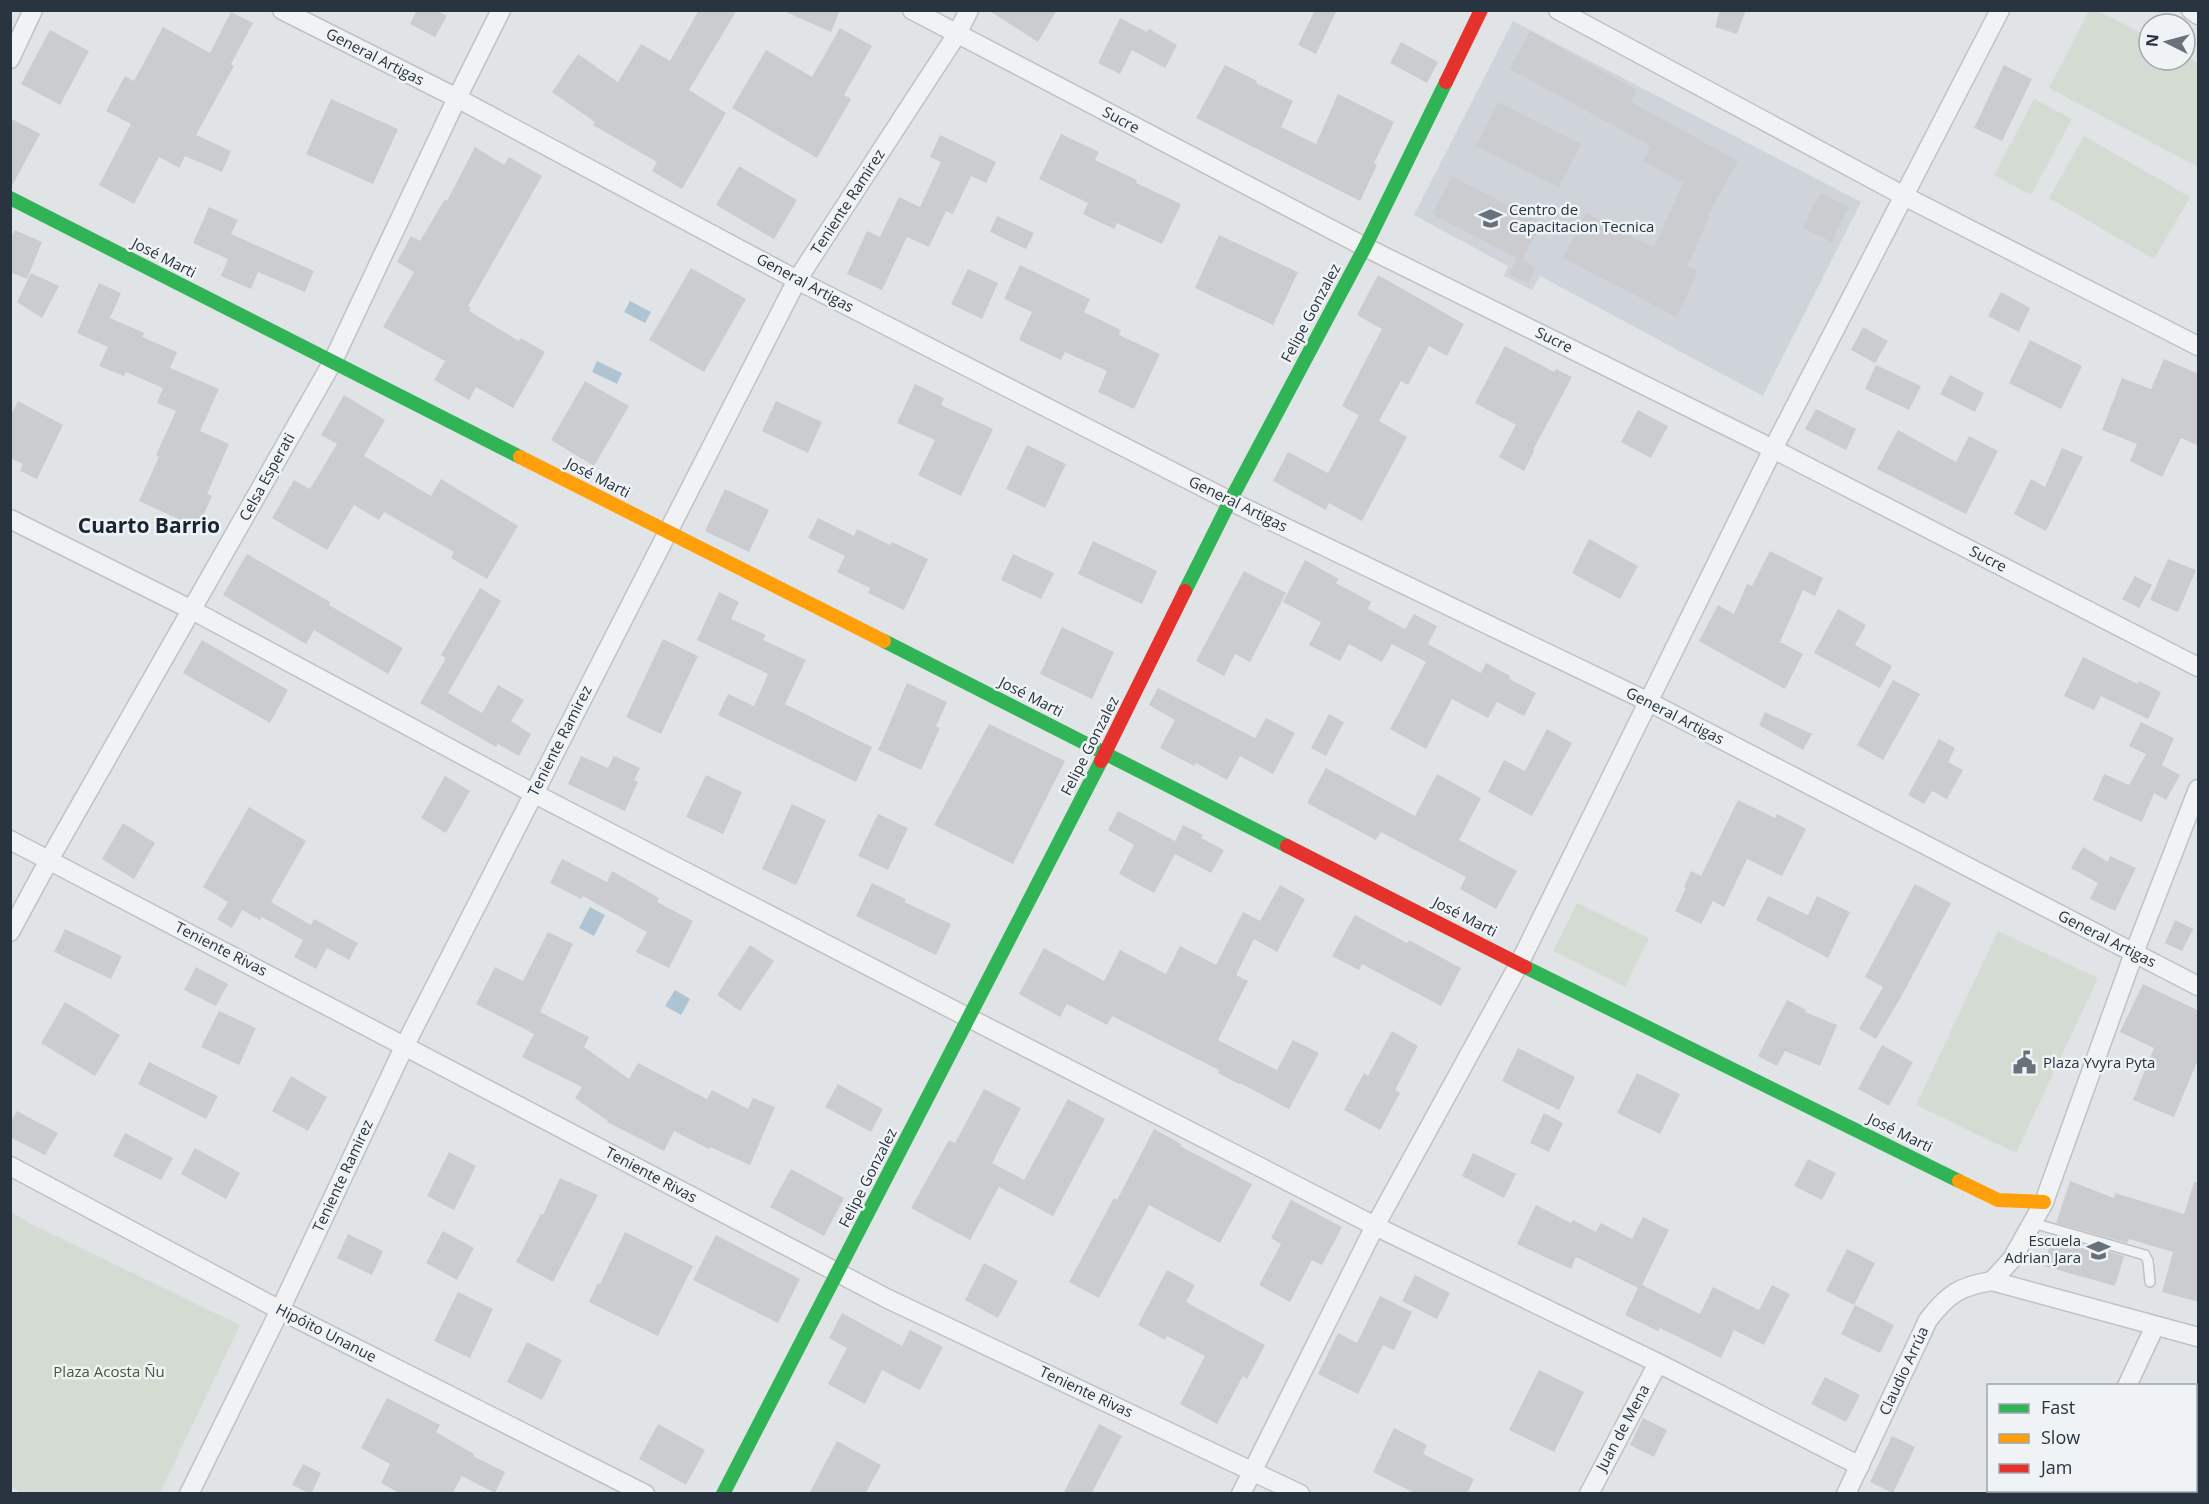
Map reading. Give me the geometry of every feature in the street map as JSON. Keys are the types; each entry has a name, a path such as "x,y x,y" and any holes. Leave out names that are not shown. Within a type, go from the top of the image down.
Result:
{"street":[{"path":"10,59 33,10"},
{"name":"General Artigas","path":"282,10 457,98 797,280 1230,501 1649,702 2199,986"},
{"name":"Celsa Esperati","path":"10,932 48,860 332,363 501,10"},
{"name":"Sucre","path":"912,10 1365,247 1773,449 2199,667"},
{"name":"Teniente Ramirez","path":"189,1494 405,1045 797,280 957,34 969,10"},
{"name":"Felipe Gonzalez","path":"723,1494 1105,753 1230,501 1365,247 1481,10"},
{"path":"1558,10 1904,196 2199,346"},
{"path":"1241,1494 1375,1226 1520,964 1773,449 2000,10"},
{"path":"2191,10 2199,15"},
{"name":"José Marti","path":"10,198 1520,964 1998,1200 2044,1202"},
{"path":"10,519 192,610 533,793 1375,1226 1658,1363 1860,1466"},
{"path":"2199,789 2134,953 2044,1202 2012,1259 1992,1281 2199,1337"},
{"name":"Teniente Rivas","path":"10,840 888,1299 1254,1470 1300,1494"},
{"name":"Hipóito Unanue","path":"10,1166 279,1310 645,1494"},
{"name":"Claudio Arrúa","path":"1846,1494 1929,1320 1942,1302 1956,1290 1992,1281"},
{"path":"2128,1384 2156,1326"},
{"name":"Juan de Mena","path":"1589,1494 1658,1363"}],"lane":[{"path":"2032,1223 2145,1255 2148,1261 2150,1282"}],"shaded area":[{"path":"1513,21 1861,202 1763,396 1540,276 1532,290 1504,276 1508,266 1414,215"}],"green space":[{"path":"2089,11 2098,11 2137,31 2137,72 2197,72 2197,62 2198,167 2049,88"},
{"path":"2034,99 2072,119 2031,195 1994,175"},
{"path":"2084,136 2190,197 2154,259 2049,198"},
{"path":"1577,903 1649,938 1625,987 1553,951"},
{"path":"1998,931 2098,978 2016,1153 1916,1105"},
{"name":"Plaza Acosta Ñu","path":"10,1211 29,1223 240,1325 160,1493 24,1494 11,1487"}],"water":[{"path":"630,301 651,312 645,323 624,312"},
{"path":"597,361 622,373 617,384 592,372"},
{"path":"590,907 605,915 594,936 579,928"},
{"path":"675,990 690,999 681,1015 665,1006"}],"building":[{"path":"417,10 436,10 447,16 435,37 410,24"},
{"path":"699,10 737,10 689,90 726,113 682,189 652,171 657,162 593,125 595,122 552,92 578,54 618,82 641,44 670,61"},
{"path":"781,10 840,10 831,32"},
{"path":"988,10 1057,10 1038,42"},
{"path":"1315,10 1337,10 1316,54 1298,45"},
{"path":"1720,10 1746,10 1737,34 1715,27"},
{"path":"231,12 253,23 231,64 234,66 196,135 231,151 222,172 185,156 179,168 159,157 134,204 99,185 131,124 106,111 125,76 134,81 163,27 210,53"},
{"path":"1120,18 1147,32 1149,29 1177,45 1165,68 1132,50 1120,74 1098,63"},
{"path":"840,28 872,46 844,95 851,99 817,158 732,108 766,50 812,77"},
{"path":"50,30 89,51 60,105 21,84"},
{"path":"1530,31 1637,90 1631,102 1738,161 1708,215 1710,215 1687,266 1698,271 1677,317 1563,258 1586,213 1654,248 1683,183 1643,161 1651,146 1510,69"},
{"path":"1401,42 1438,62 1427,83 1390,63"},
{"path":"1225,65 1293,101 1281,127 1316,144 1338,94 1394,122 1374,163 1377,165 1360,201 1196,118"},
{"path":"2004,65 2032,79 2002,141 1974,128"},
{"path":"331,99 398,129 373,184 306,154"},
{"path":"1498,102 1581,144 1559,187 1476,146"},
{"path":"10,118 40,134 13,184 10,183"},
{"path":"1061,134 1099,152 1095,160 1137,180 1136,183 1181,204 1162,244 1117,223 1114,229 1083,214 1088,203 1039,179"},
{"path":"940,135 996,162 986,183 971,176 953,214 946,211 929,247 907,237 882,290 847,274 867,231 880,237 899,197 920,207 941,162 930,157"},
{"path":"475,147 504,165 509,157 542,176 468,306 471,308 469,311 519,341 521,338 545,352 513,408 476,387 469,400 434,380 445,361 383,327 414,272 397,262 411,236 420,241 445,199 447,201"},
{"path":"739,166 797,200 774,239 716,205"},
{"path":"1452,176 1542,223 1522,260 1536,268 1528,283 1509,274 1517,258 1432,214"},
{"path":"1820,193 1848,206 1832,242 1803,228"},
{"path":"209,207 238,220 231,234 314,271 305,292 258,272 251,289 221,276 228,259 193,243"},
{"path":"997,216 1034,233 1026,249 990,232"},
{"path":"15,230 42,242 27,279 10,272 10,240"},
{"path":"1219,235 1298,272 1273,325 1195,288"},
{"path":"1020,265 1090,299 1084,312 1121,330 1119,335 1160,354 1134,409 1098,392 1107,371 1065,352 1061,360 1019,340 1032,312 1004,299"},
{"path":"691,268 746,299 704,372 649,340"},
{"path":"968,269 998,283 982,319 951,304"},
{"path":"31,273 59,286 42,318 17,302"},
{"path":"1378,275 1464,324 1447,356 1429,346 1408,385 1401,381 1379,421 1407,437 1362,521 1329,503 1326,510 1273,481 1288,452 1328,473 1359,415 1342,406 1382,329 1357,315"},
{"path":"99,283 121,293 110,318 144,333 142,337 177,352 170,368 219,389 200,431 229,444 207,494 212,496 198,528 139,501 176,411 157,403 163,388 126,372 124,376 99,366 108,347 77,333"},
{"path":"2001,292 2030,308 2019,332 1988,316"},
{"path":"1863,327 1888,341 1875,363 1851,350"},
{"path":"2030,340 2082,366 2061,409 2009,383"},
{"path":"1505,346 1554,372 1556,369 1572,377 1524,471 1499,457 1516,425 1475,403"},
{"path":"2164,359 2199,374 2199,446 2181,438 2162,477 2130,461 2137,444 2102,430 2122,378 2151,389"},
{"path":"1876,365 1921,386 1909,410 1865,389"},
{"path":"1950,375 1984,393 1975,412 1940,394"},
{"path":"585,381 629,406 594,466 551,440"},
{"path":"915,384 944,398 941,405 993,429 961,496 918,475 935,440 897,423"},
{"path":"344,395 385,420 364,456 431,496 441,479 518,526 487,579 451,558 454,552 384,512 379,520 354,505 327,550 272,518 294,480 310,489 337,444 321,435"},
{"path":"18,401 63,425 37,479 20,471 23,464 10,458 10,416"},
{"path":"776,401 822,422 808,453 762,431"},
{"path":"1816,409 1856,429 1846,450 1805,429"},
{"path":"1638,410 1668,426 1651,458 1621,442"},
{"path":"1898,430 1956,462 1969,436 1998,451 1966,514 1877,469"},
{"path":"1027,445 1066,464 1045,508 1006,489"},
{"path":"2062,448 2083,457 2046,531 2014,514 2031,479 2045,487"},
{"path":"725,489 769,510 749,552 705,531"},
{"path":"818,518 854,536 857,529 890,545 892,542 928,559 904,610 868,593 870,588 837,572 845,556 808,538"},
{"path":"1589,539 1638,566 1620,599 1572,573"},
{"path":"1093,541 1157,571 1142,604 1078,574"},
{"path":"1770,551 1823,578 1815,596 1803,590 1780,642 1803,654 1785,689 1699,641 1718,605 1734,614 1747,584 1752,586"},
{"path":"247,554 403,648 388,674 314,630 306,644 223,595"},
{"path":"1013,554 1054,573 1041,599 1001,580"},
{"path":"2168,559 2196,570 2178,612 2150,600"},
{"path":"1305,560 1339,579 1336,583 1371,602 1368,609 1405,629 1414,614 1437,626 1428,644 1481,673 1486,663 1510,676 1509,679 1536,693 1524,716 1497,702 1488,718 1452,699 1426,749 1390,729 1426,662 1392,644 1382,662 1349,644 1340,661 1309,645 1321,622 1283,602"},
{"path":"1244,571 1286,593 1250,662 1235,654 1224,676 1196,661"},
{"path":"2135,576 2152,585 2139,608 2122,599"},
{"path":"480,588 501,601 448,693 482,713 498,685 524,700 511,721 531,734 519,756 498,744 496,747 420,703 446,658 441,655"},
{"path":"719,592 739,602 731,619 766,635 763,640 806,660 785,704 872,747 856,782 718,715 728,694 754,706 768,674 697,640"},
{"path":"1838,609 1866,625 1855,645 1892,666 1880,688 1814,653"},
{"path":"1062,627 1114,652 1092,699 1040,674"},
{"path":"663,639 698,656 661,734 626,717"},
{"path":"202,640 288,690 270,723 183,673"},
{"path":"2083,657 2138,684 2139,681 2161,692 2148,719 2101,696 2094,710 2064,696"},
{"path":"1893,680 1920,694 1883,760 1857,745"},
{"path":"907,683 947,702 936,726 940,728 921,770 878,750"},
{"path":"1158,688 1255,738 1266,718 1295,733 1273,774 1240,756 1227,780 1196,763 1194,766 1160,748 1175,720 1149,705"},
{"path":"1765,712 1812,734 1803,750 1759,725"},
{"path":"1329,714 1344,722 1326,756 1311,748"},
{"path":"2141,722 2174,738 2162,765 2180,775 2166,800 2154,793 2142,822 2093,800 2104,774 2129,785 2146,754 2129,746"},
{"path":"989,724 1065,761 1013,864 934,825"},
{"path":"1547,729 1572,743 1532,816 1488,792 1504,760 1525,771"},
{"path":"1939,739 1955,748 1948,762 1963,770 1947,799 1932,791 1924,804 1908,795"},
{"path":"581,756 608,768 614,756 640,768 634,780 638,782 625,811 568,784"},
{"path":"1326,768 1415,816 1437,774 1481,798 1459,840 1517,871 1496,909 1460,889 1466,877 1381,832 1376,840 1307,803"},
{"path":"706,775 742,792 723,834 686,817"},
{"path":"445,776 470,791 446,833 421,818"},
{"path":"1738,800 1775,818 1777,814 1806,829 1782,876 1747,859 1724,907 1713,901 1701,924 1675,911 1691,871 1701,876"},
{"path":"792,804 826,820 796,885 762,869"},
{"path":"249,807 306,841 271,902 311,925 314,919 358,943 349,960 327,948 316,969 294,957 303,940 262,917 260,920 242,910 232,928 217,919 228,902 203,887"},
{"path":"1118,811 1175,841 1183,825 1203,835 1201,838 1224,850 1211,873 1175,854 1154,893 1119,874 1134,845 1108,830"},
{"path":"878,814 908,828 888,870 858,856"},
{"path":"123,823 155,843 134,879 102,859"},
{"path":"2083,847 2108,862 2110,856 2136,868 2115,911 2090,899 2098,883 2071,868"},
{"path":"562,859 607,882 612,871 659,898 657,902 693,921 669,968 636,952 647,932 583,896 581,899 550,883"},
{"path":"872,883 906,899 904,902 951,924 936,955 856,916"},
{"path":"1915,884 1951,903 1876,1039 1859,1029 1883,987 1865,977"},
{"path":"1280,885 1305,899 1277,952 1254,939 1236,975 1248,981 1218,1040 1277,1070 1293,1040 1319,1053 1289,1109 1218,1073 1219,1070 1112,1016 1107,1025 1067,1004 1060,1017 1019,994 1044,948 1104,981 1120,950 1166,974 1180,946 1216,965 1243,912 1260,921"},
{"path":"1768,896 1808,915 1817,896 1850,912 1828,958 1756,920"},
{"path":"1355,915 1461,968 1441,1006 1362,964 1359,970 1332,956"},
{"path":"2175,920 2193,929 2182,951 2165,943"},
{"path":"65,929 122,956 111,979 54,952"},
{"path":"548,932 573,944 540,1012 589,1037 584,1047 629,1079 638,1063 707,1099 712,1090 748,1109 753,1098 775,1107 750,1165 710,1147 709,1149 674,1131 664,1151 607,1122 575,1098 582,1087 522,1057 534,1034 476,1004 495,967 523,981"},
{"path":"750,945 774,961 740,1011 717,995"},
{"path":"196,967 228,984 216,1006 184,990"},
{"path":"2143,984 2199,1011 2199,1057 2174,1117 2133,1100 2154,1048 2120,1032"},
{"path":"1787,1000 1806,1010 1805,1012 1837,1025 1820,1066 1785,1051 1777,1066 1758,1056"},
{"path":"65,1002 120,1035 95,1076 41,1043"},
{"path":"219,1011 256,1028 239,1065 201,1047"},
{"path":"1392,1031 1418,1046 1395,1090 1400,1093 1380,1130 1344,1110 1364,1073 1368,1076"},
{"path":"1882,1045 1913,1062 1889,1106 1858,1089"},
{"path":"1518,1048 1575,1077 1559,1110 1502,1081"},
{"path":"149,1062 218,1096 206,1119 138,1084"},
{"path":"1637,1073 1680,1094 1660,1134 1617,1113"},
{"path":"291,1076 327,1097 308,1131 272,1111"},
{"path":"838,1084 883,1109 871,1132 825,1107"},
{"path":"984,1089 1021,1108 992,1163 1024,1180 1068,1099 1105,1119 1053,1216 999,1187 970,1240 911,1208 949,1140 955,1143"},
{"path":"17,1111 58,1133 45,1155 10,1137 10,1123"},
{"path":"1544,1113 1563,1123 1549,1152 1530,1143"},
{"path":"1154,1129 1181,1144 1180,1146 1252,1184 1220,1243 1149,1205 1099,1298 1069,1282 1114,1198 1117,1200"},
{"path":"125,1133 173,1158 161,1180 113,1156"},
{"path":"195,1148 240,1173 226,1199 181,1174"},
{"path":"449,1152 476,1166 454,1210 427,1196"},
{"path":"1473,1153 1516,1174 1504,1198 1462,1176"},
{"path":"1808,1159 1836,1173 1822,1200 1794,1186"},
{"path":"791,1169 844,1198 824,1236 770,1207"},
{"path":"560,1178 598,1195 553,1282 516,1262 541,1214 543,1215"},
{"path":"2070,1181 2114,1198 2115,1193 2184,1214 2194,1182 2199,1183 2199,1302 2162,1292 2173,1252 2129,1239 2127,1243 2056,1223"},
{"path":"1291,1200 1342,1227 1322,1265 1312,1260 1290,1302 1259,1285 1281,1244 1271,1238"},
{"path":"1536,1205 1571,1223 1573,1220 1596,1232 1601,1223 1632,1239 1643,1217 1669,1230 1642,1285 1700,1314 1713,1287 1759,1310 1772,1285 1790,1294 1764,1345 1734,1330 1721,1358 1660,1328 1658,1331 1625,1315 1638,1288 1576,1257 1571,1269 1517,1244"},
{"path":"443,1231 474,1248 457,1280 426,1263"},
{"path":"625,1232 693,1266 658,1336 589,1302"},
{"path":"348,1234 383,1251 372,1275 337,1258"},
{"path":"716,1235 800,1279 778,1323 693,1280"},
{"path":"2052,1236 2124,1256 2115,1286 2044,1266"},
{"path":"1847,1249 1875,1263 1854,1305 1826,1291"},
{"path":"984,1263 1018,1281 998,1318 965,1300"},
{"path":"1167,1270 1195,1285 1186,1302 1265,1345 1247,1379 1243,1376 1217,1424 1180,1404 1205,1356 1167,1336 1165,1340 1138,1325"},
{"path":"1415,1275 1450,1293 1437,1319 1402,1301"},
{"path":"458,1292 493,1309 470,1358 434,1341"},
{"path":"1380,1296 1412,1312 1394,1350 1383,1345 1358,1394 1318,1374 1338,1333 1357,1343"},
{"path":"1855,1305 1894,1325 1880,1353 1841,1334"},
{"path":"842,1313 902,1346 910,1330 943,1347 920,1390 882,1370 865,1404 828,1384 847,1348 829,1338"},
{"path":"527,1342 562,1360 542,1400 507,1382"},
{"path":"1539,1370 1584,1392 1554,1452 1509,1430"},
{"path":"1825,1377 1860,1395 1846,1422 1811,1404"},
{"path":"387,1398 440,1425 436,1432 474,1454 473,1456 505,1472 495,1493 462,1476 452,1494 401,1494 381,1483 390,1464 361,1448"},
{"path":"1643,1418 1667,1430 1654,1457 1630,1445"},
{"path":"658,1424 705,1450 686,1485 639,1459"},
{"path":"1099,1424 1122,1436 1091,1494 1063,1494"},
{"path":"1394,1428 1427,1445 1423,1454 1474,1479 1467,1494 1416,1494 1373,1472"},
{"path":"1892,1436 1915,1447 1893,1493 1870,1482"},
{"path":"837,1441 881,1465 865,1494 809,1494"},
{"path":"303,1464 321,1473 311,1494 292,1485"}],"traffic: fast":[{"path":"1185,591 1230,501 1365,247 1446,82"},
{"path":"10,198 520,457"},
{"path":"884,641 1287,846"},
{"path":"723,1494 1101,761"},
{"path":"1525,967 1959,1181"}],"traffic: slow":[{"path":"520,457 884,641"},
{"path":"1959,1181 1998,1200 2044,1202"}],"traffic: jam":[{"path":"1446,82 1481,10"},
{"path":"1101,761 1185,591"},
{"path":"1287,846 1525,967"}],"place":[{"name":"Centro de Capacitacion Tecnica","path":"1491,219"},
{"name":"Plaza Yvyra Pyta","path":"2025,1063"},
{"name":"Escuela Adrian Jara","path":"2099,1250"}],"district":[{"name":"Cuarto Barrio","path":"149,526"}]}
